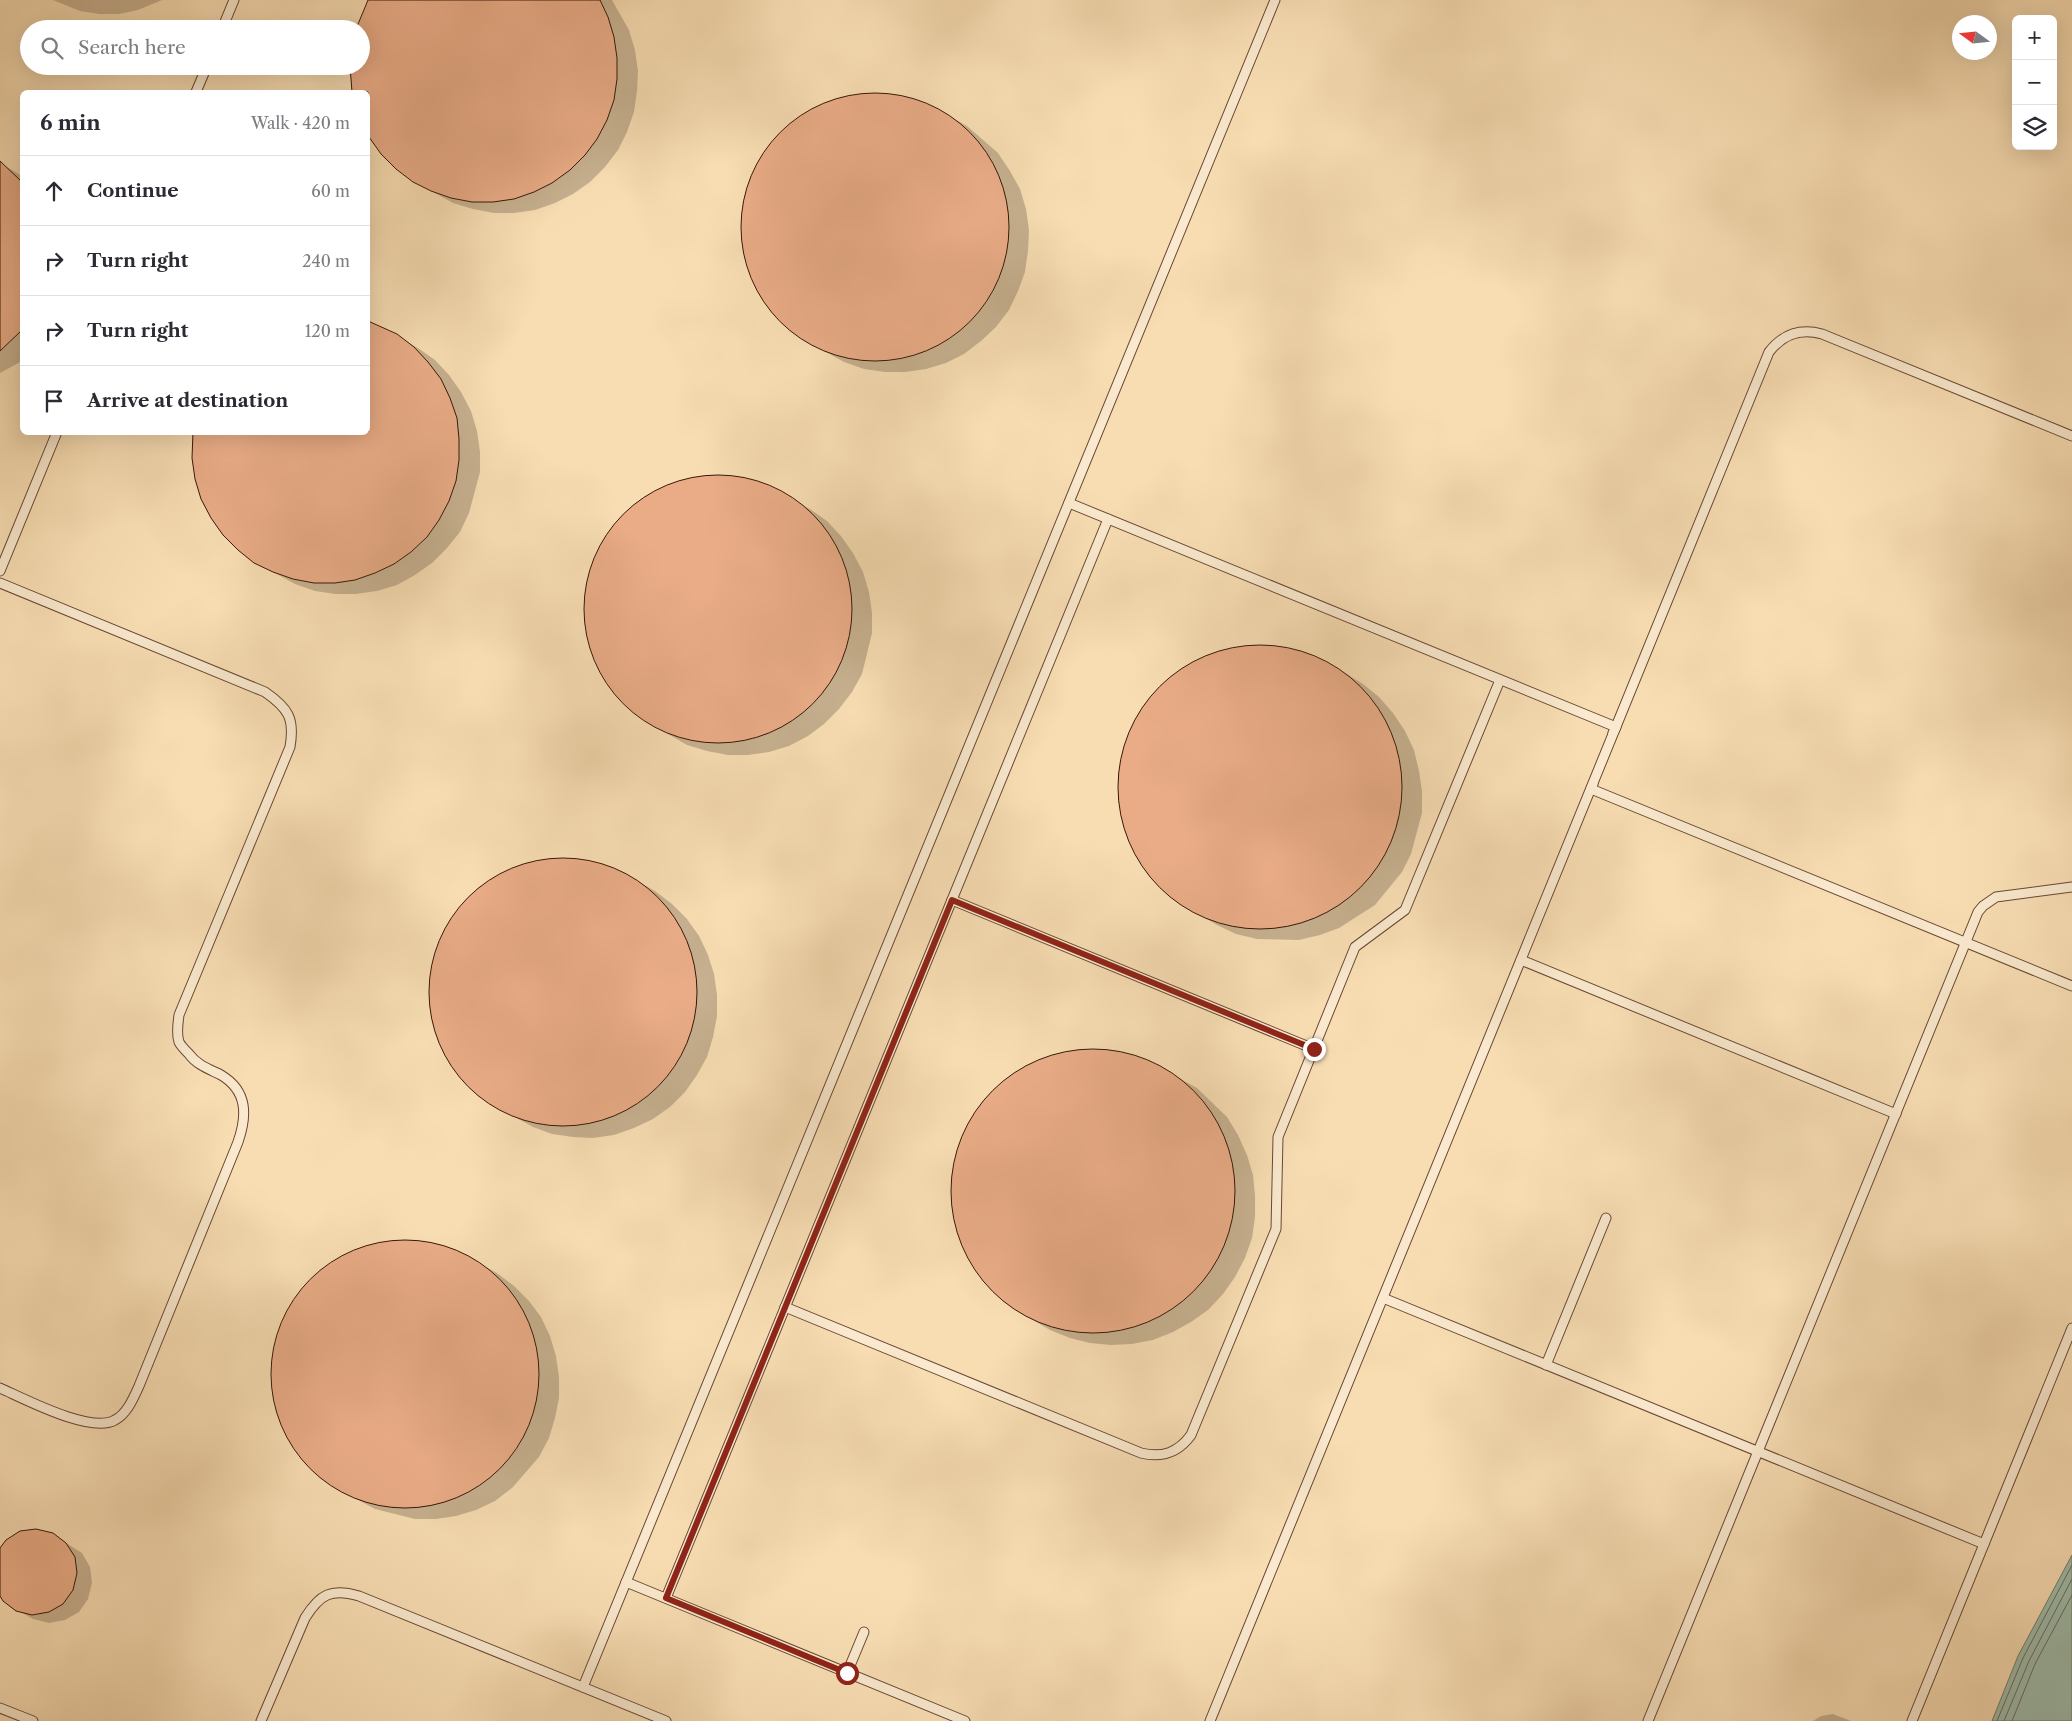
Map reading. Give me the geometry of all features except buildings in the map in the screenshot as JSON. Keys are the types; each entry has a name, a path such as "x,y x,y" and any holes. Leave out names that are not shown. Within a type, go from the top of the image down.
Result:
{"lane":[{"path":"226,20 234,0"},
{"path":"583,1687 1275,0"},
{"path":"197,90 203,75"},
{"path":"1210,1721 1769,352 1775,344 1792,333 1802,331 1822,334 2072,436"},
{"path":"0,571 56,435"},
{"path":"1069,503 1616,727 1590,789 2072,986"},
{"path":"666,1598 1108,519"},
{"path":"0,584 265,692 289,714 293,729 290,747 179,1015 177,1031 180,1044 198,1063 234,1085 244,1104 244,1123 139,1386 130,1405 116,1420 98,1424 81,1422 0,1388"},
{"path":"785,1307 1141,1453 1160,1456 1178,1449 1191,1435 1276,1228 1278,1137 1355,947 1405,910 1500,680"},
{"path":"1648,1721 1978,912 1989,901 2003,896 2072,886"},
{"path":"952,900 1314,1049"},
{"path":"1520,960 1896,1114"},
{"path":"1546,1364 1606,1218"},
{"path":"1383,1298 1984,1544"},
{"path":"1912,1721 2072,1328"},
{"path":"626,1582 965,1721"},
{"path":"262,1721 305,1618 314,1603 328,1594 343,1592 359,1596 666,1721"},
{"path":"847,1673 864,1632"},
{"path":"0,1708 33,1721"}],"water":[{"path":"2072,1555 2072,1721 1992,1721 2018,1656"}],"route":[{"path":"847,1673 666,1598 952,900 1314,1049"}]}
